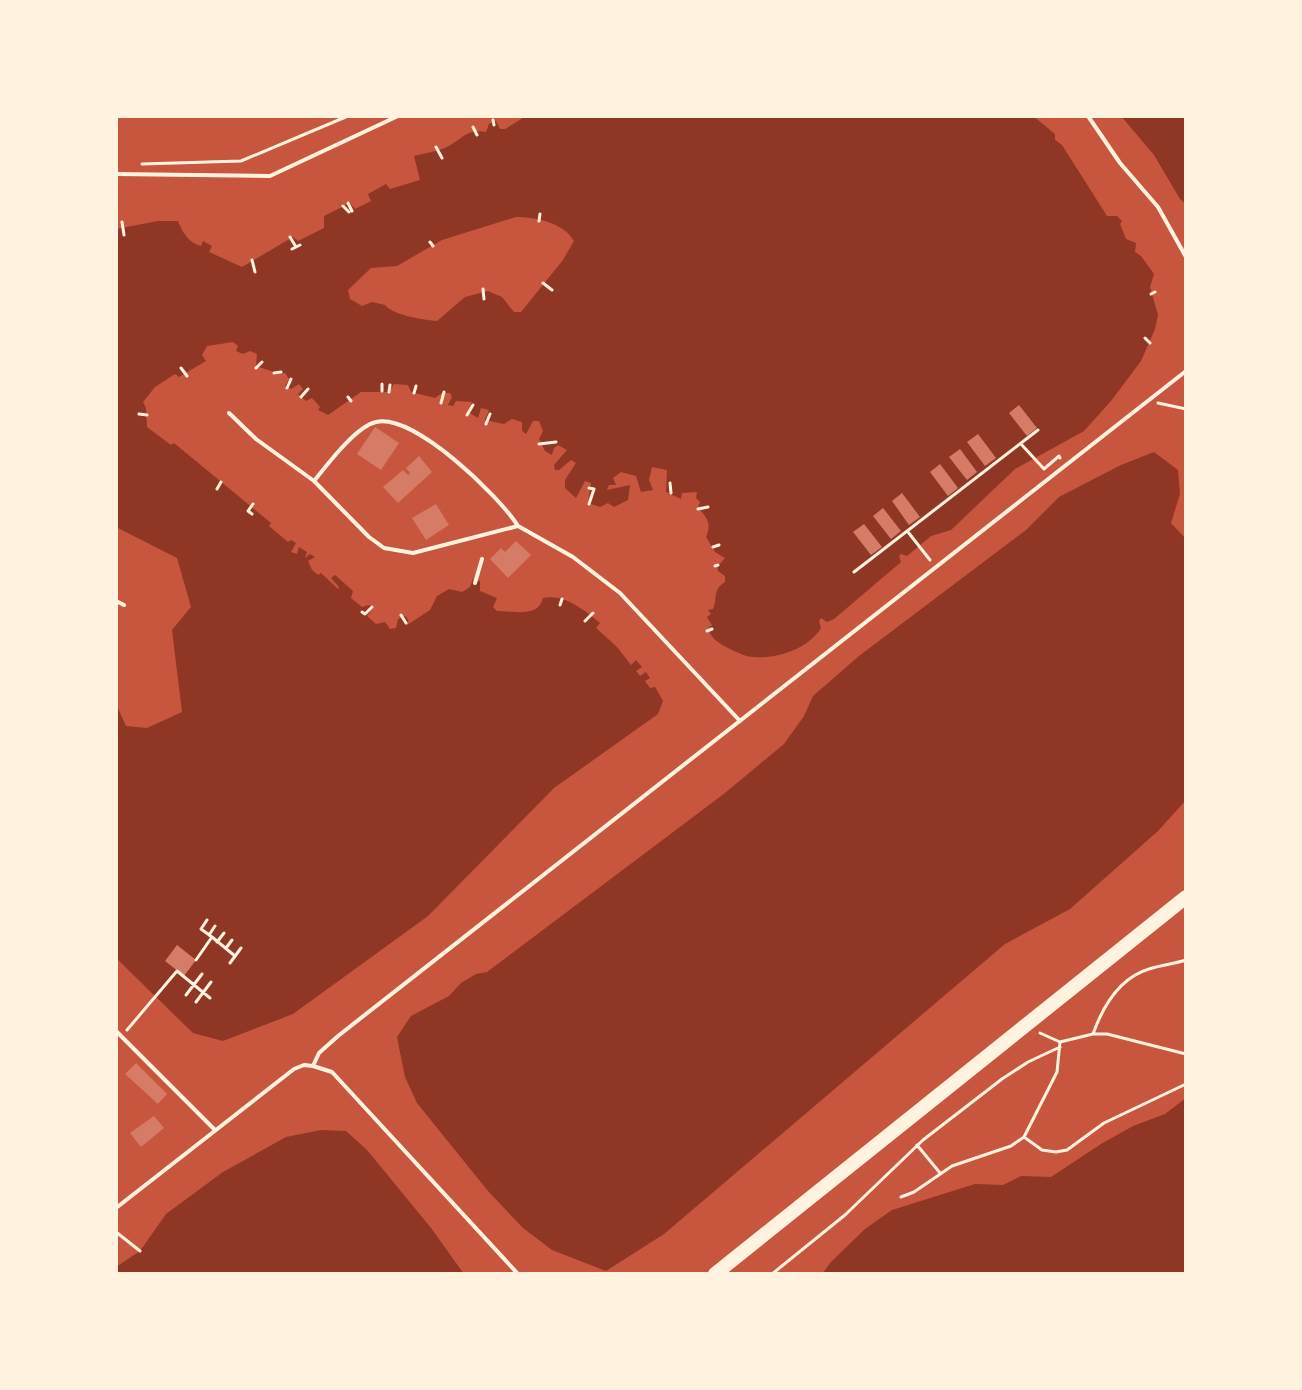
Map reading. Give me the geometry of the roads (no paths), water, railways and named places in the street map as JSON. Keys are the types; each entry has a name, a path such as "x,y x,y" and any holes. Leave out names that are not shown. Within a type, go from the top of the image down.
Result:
{"main road":[{"path":"715,1274 1186,897"}],"lane":[{"path":"116,174 270,176 398,116"},
{"path":"1088,116 1120,163 1158,207 1186,257"},
{"path":"313,1066 319,1053 338,1036 1186,371"},
{"path":"229,413 256,439 314,481 369,537 384,548 413,553 518,526"},
{"path":"314,481 367,426 385,421 420,436 445,452 488,488 518,526 573,557 620,593 740,722"},
{"path":"475,583 482,559"},
{"path":"116,601 124,605"},
{"path":"116,1031 215,1130"},
{"path":"116,1208 294,1069 304,1065 323,1067 332,1072 518,1274"}]}
